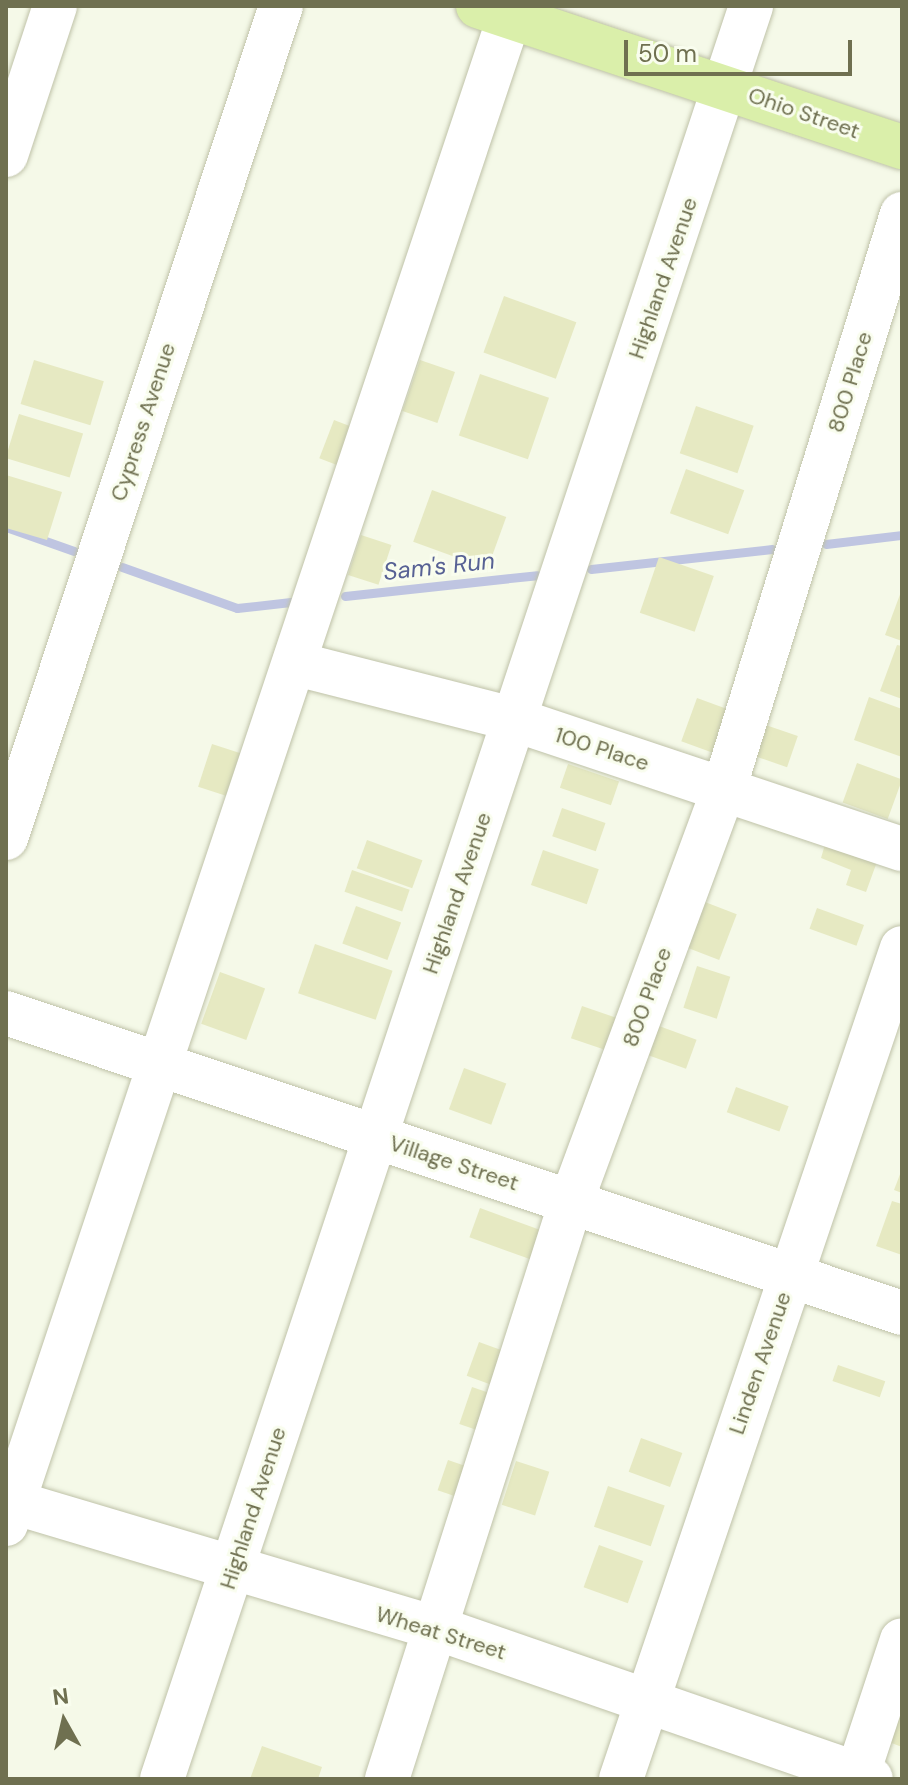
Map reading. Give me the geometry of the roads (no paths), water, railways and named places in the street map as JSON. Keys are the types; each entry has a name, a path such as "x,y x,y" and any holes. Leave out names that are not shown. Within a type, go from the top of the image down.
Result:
{"main road":[{"name":"Ohio Street","path":"501,10 902,147"}],"street":[{"path":"6,155 55,6"},
{"name":"Cypress Avenue","path":"6,838 281,6"},
{"name":"Highland Avenue","path":"162,1779 374,1136 728,87 751,6"},
{"path":"8,1509 164,1066 297,664 501,10"},
{"name":"800 Place","path":"387,1779 571,1202 724,789 902,214"},
{"name":"100 Place","path":"297,664 516,720 902,849"},
{"name":"Linden Avenue","path":"621,1779 902,948"},
{"name":"Village Street","path":"6,1013 902,1313"},
{"name":"Wheat Street","path":"8,1509 436,1628 861,1777"},
{"path":"861,1777 902,1640"}],"waterway":[{"name":"Sam's Run","path":"6,527 74,551"},
{"name":"Sam's Run","path":"826,544 902,535"},
{"name":"Sam's Run","path":"591,569 772,549"},
{"name":"Sam's Run","path":"122,567 237,608 291,602"},
{"name":"Sam's Run","path":"345,596 537,575"}]}
